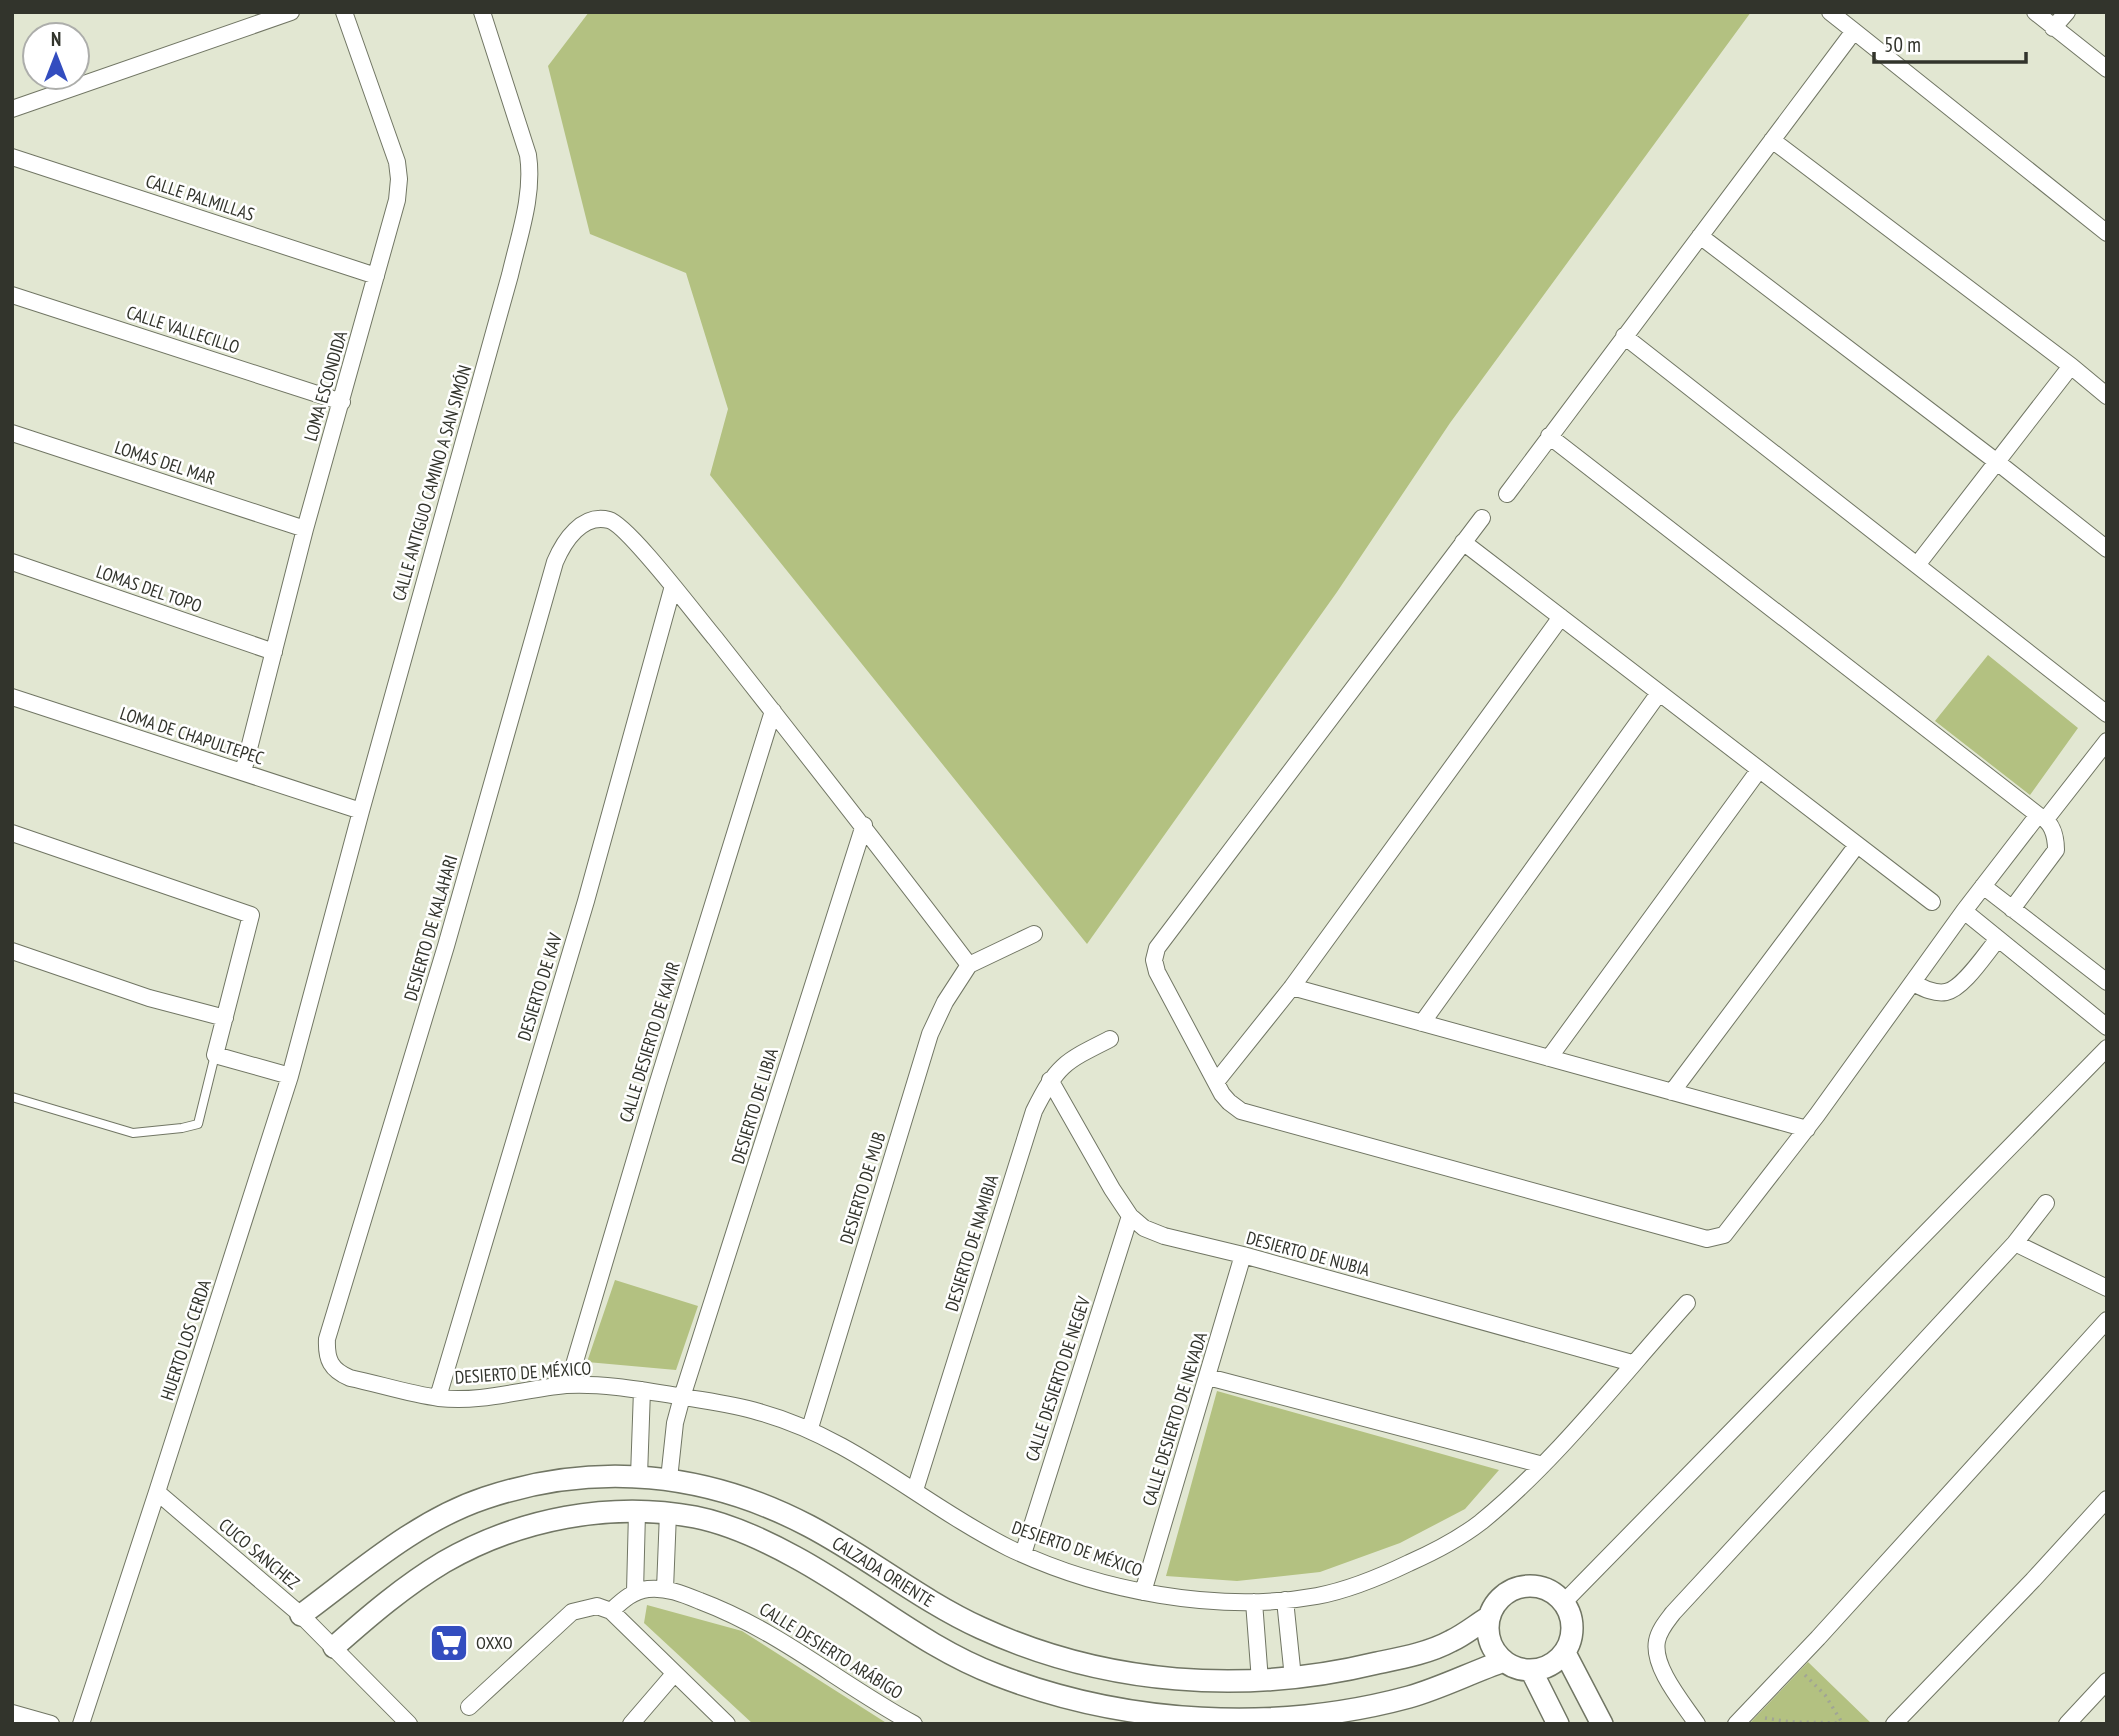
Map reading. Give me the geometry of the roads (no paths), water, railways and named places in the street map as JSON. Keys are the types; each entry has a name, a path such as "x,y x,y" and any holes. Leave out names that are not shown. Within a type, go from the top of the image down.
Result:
{"street":[{"path":"12,109 291,12"},
{"name":"LOMA ESCONDIDA","path":"243,772 306,529 397,200 397,162 344,12"},
{"name":"CALLE ANTIGUO CAMINO A SAN SIMÓN","path":"321,965 361,811 510,275 528,195 531,175 528,155 482,12"},
{"path":"1830,12 2107,233"},
{"path":"2035,12 2107,69"},
{"path":"2053,27 2067,12"},
{"path":"1507,494 1854,31"},
{"path":"1772,140 2107,396"},
{"name":"CALLE PALMILLAS","path":"12,157 376,276"},
{"path":"1700,236 2107,549"},
{"name":"CALLE VALLECILLO","path":"12,295 342,402"},
{"path":"1624,336 2107,714"},
{"path":"1917,565 2071,366"},
{"name":"LOMAS DEL MAR","path":"12,433 306,529"},
{"path":"1549,436 2042,817 2056,838 2056,850 2012,909"},
{"path":"1482,518 1157,948 1154,960 1157,972 1216,1082 1229,1102 1241,1111 1707,1239 1724,1235 1807,1129 1983,886 2107,741"},
{"name":"DESIERTO DE KALAHARI","path":"337,1372 330,1364 326,1352 327,1339 446,946 562,545 572,532 596,520 609,520 622,527 673,586"},
{"path":"1463,542 1932,902"},
{"name":"LOMAS DEL TOPO","path":"12,562 274,652"},
{"path":"673,586 864,825 969,965 1034,934"},
{"name":"DESIERTO DE KAV","path":"438,1398 586,901 673,586"},
{"path":"1216,1082 1292,987 1561,617"},
{"path":"1422,1023 1660,693"},
{"name":"LOMA DE CHAPULTEPEC","path":"12,697 361,811"},
{"name":"CALLE DESIERTO DE KAVIR","path":"568,1385 657,1085 773,711"},
{"path":"1549,1058 1759,769"},
{"name":"DESIERTO DE LIBIA","path":"669,1479 675,1423 682,1397 864,825"},
{"path":"12,833 251,915 215,1055 290,1076"},
{"path":"1672,1092 1857,845"},
{"path":"1983,886 2107,982"},
{"path":"1964,911 2107,1027"},
{"path":"1913,983 1932,991 1948,992 1965,979 1997,939"},
{"path":"12,951 149,998 225,1018"},
{"name":"HUERTO LOS CERDA","path":"80,1724 290,1076 321,965"},
{"name":"DESIERTO DE MUB","path":"810,1429 930,1034 945,1002 969,965"},
{"path":"1292,987 1807,1129"},
{"name":"DESIERTO DE NAMIBIA","path":"915,1490 1034,1111 1050,1080 1064,1064 1110,1040"},
{"path":"1564,1602 2107,1048"},
{"name":"DESIERTO DE NUBIA","path":"1050,1080 1112,1189 1130,1216 1144,1228 1164,1236 1243,1255 1632,1363"},
{"path":"1697,1724 1661,1669 1657,1643 1673,1612 2015,1243 2046,1203"},
{"name":"CALLE DESIERTO DE NEGEV","path":"1023,1554 1130,1216"},
{"path":"2015,1243 2107,1289"},
{"name":"CALLE DESIERTO DE NEVADA","path":"1143,1592 1243,1255"},
{"name":"DESIERTO DE MÉXICO","path":"337,1372 350,1378 438,1398 490,1397 568,1385 642,1390 760,1412 810,1429 915,1490 980,1534 1023,1554 1090,1578 1143,1592 1185,1599 1254,1602 1319,1595 1360,1584 1437,1550 1479,1524 1543,1465 1687,1303"},
{"path":"1736,1724 1818,1639 2107,1320"},
{"path":"1208,1377 1543,1465"},
{"path":"611,1611 635,1592 642,1390"},
{"name":"CALZADA ORIENTE","path":"301,1615 421,1529 464,1506 526,1488 571,1480 639,1476 709,1486 758,1502 822,1534 928,1601 981,1628 1042,1653 1180,1681 1260,1681 1352,1669 1449,1643 1489,1617"},
{"path":"665,1589 669,1479"},
{"name":"CUCO SANCHEZ","path":"157,1492 301,1615 409,1724"},
{"path":"1894,1724 2107,1499"},
{"name":"CALZADA ORIENTE","path":"334,1647 388,1600 443,1563 472,1548 537,1523 578,1515 637,1512 698,1518 746,1533 797,1558 952,1655 998,1675 1060,1695 1122,1709 1239,1720 1346,1711 1411,1696 1504,1661"},
{"path":"1529,1585 1555,1593 1564,1602 1571,1614 1573,1627 1565,1653 1556,1662 1531,1670 1516,1668 1504,1661 1490,1641 1489,1617 1494,1605 1504,1595 1529,1585"},
{"name":"CALLE DESIERTO ARÁBIGO","path":"635,1592 665,1589 714,1606 799,1650 914,1724"},
{"path":"1285,1600 1293,1678"},
{"path":"1254,1602 1260,1681"},
{"path":"469,1707 572,1612 597,1606 611,1611 727,1724"},
{"path":"1565,1653 1602,1724"},
{"path":"1531,1670 1558,1724"},
{"path":"631,1724 674,1674"},
{"path":"1176,1716 1180,1681"},
{"path":"2067,1724 2107,1681"},
{"path":"12,1713 51,1724"}],"lane":[{"path":"12,1097 133,1133 182,1128 198,1124 215,1055"}],"place":[{"name":"OXXO","path":"449,1643"}]}
